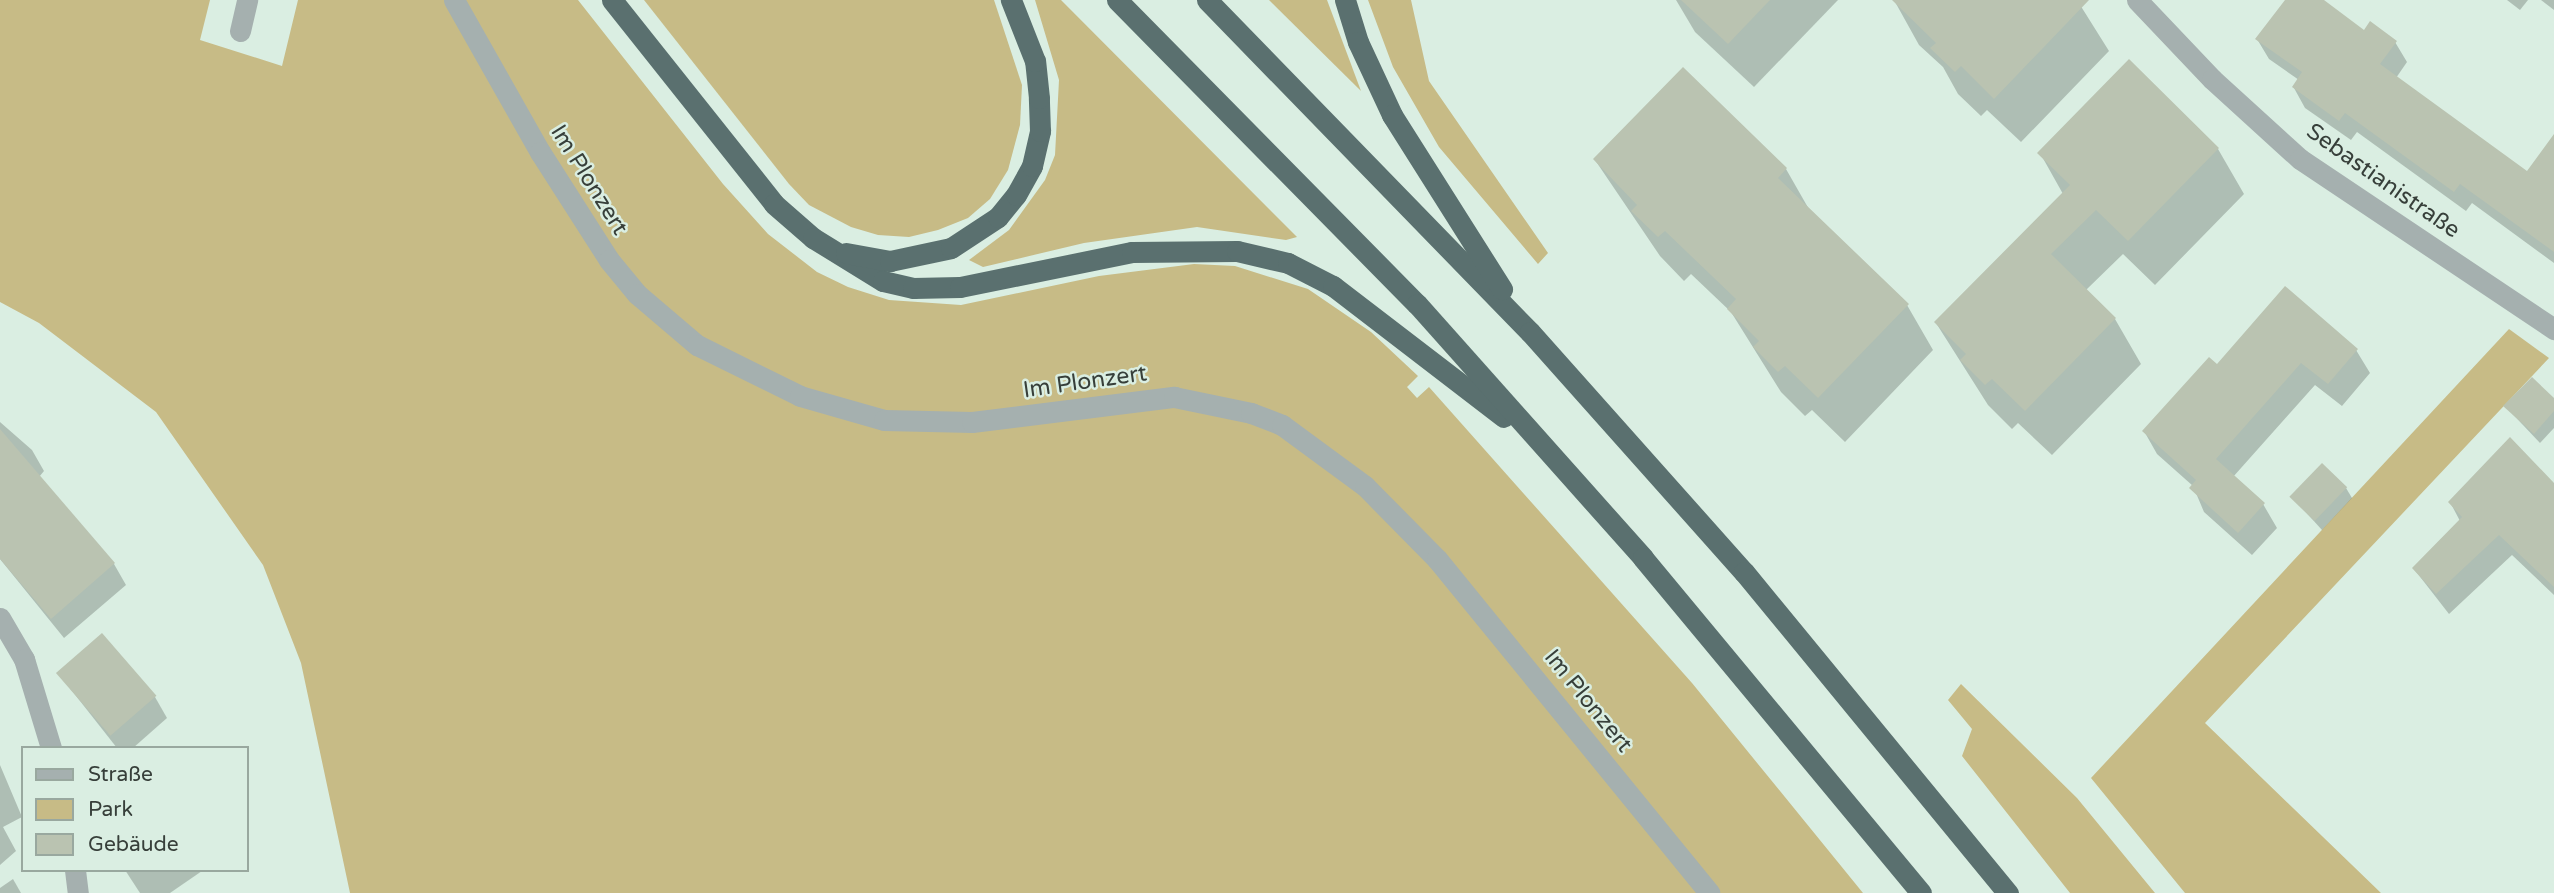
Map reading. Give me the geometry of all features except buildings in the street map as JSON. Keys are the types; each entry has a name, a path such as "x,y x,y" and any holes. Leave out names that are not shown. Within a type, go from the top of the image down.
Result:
{"highway":[{"path":"611,0 754,182 794,224 883,281 913,288 960,287 1169,249 1237,251 1288,263 1334,286 1545,449"},
{"path":"828,248 890,261 931,254 973,236 1016,195 1032,166 1040,131 1035,61 1011,0"},
{"path":"1117,0 1417,304 1727,657 1921,893"},
{"path":"1207,0 1530,331 1744,572 2008,893"},
{"path":"1345,0 1392,115 1530,331"}],"street":[{"path":"240,31 247,0"},
{"name":"Im Plonzert","path":"454,0 533,141 609,261 637,294 697,345 800,396 884,420 972,422 1174,397 1226,406 1282,425 1365,486 1437,559 1709,893"},
{"name":"Sebastianistraße","path":"2137,0 2213,79 2300,159 2554,329"},
{"path":"0,618 24,659 50,746"},
{"path":"75,872 78,893"}],"green space":[{"path":"0,0 210,0 200,40 282,66 298,0 578,0 723,184 768,234 817,272 848,287 889,300 961,305 1099,276 1194,264 1235,266 1308,289 1371,332 1418,376 1407,387 1417,398 1429,387 1692,683 1863,893 350,893 301,663 263,565 156,412 39,323 0,302"},
{"path":"644,0 994,0 1022,85 1020,125 1008,170 990,199 968,218 938,230 909,237 878,235 851,227 809,205 789,184"},
{"path":"1035,0 1061,0 1297,237 1286,240 1197,227 1084,243 983,267 969,260 1009,230 1045,180 1055,155 1059,80"},
{"path":"1269,0 1327,0 1361,91"},
{"path":"1368,0 1411,0 1429,81 1548,253 1538,264 1439,147 1393,67"},
{"path":"2509,329 2549,358 2205,723 2381,893 2185,893 2091,778"},
{"path":"1961,684 2077,798 2155,893 2070,893 1962,756 1972,729 1948,700"}]}
